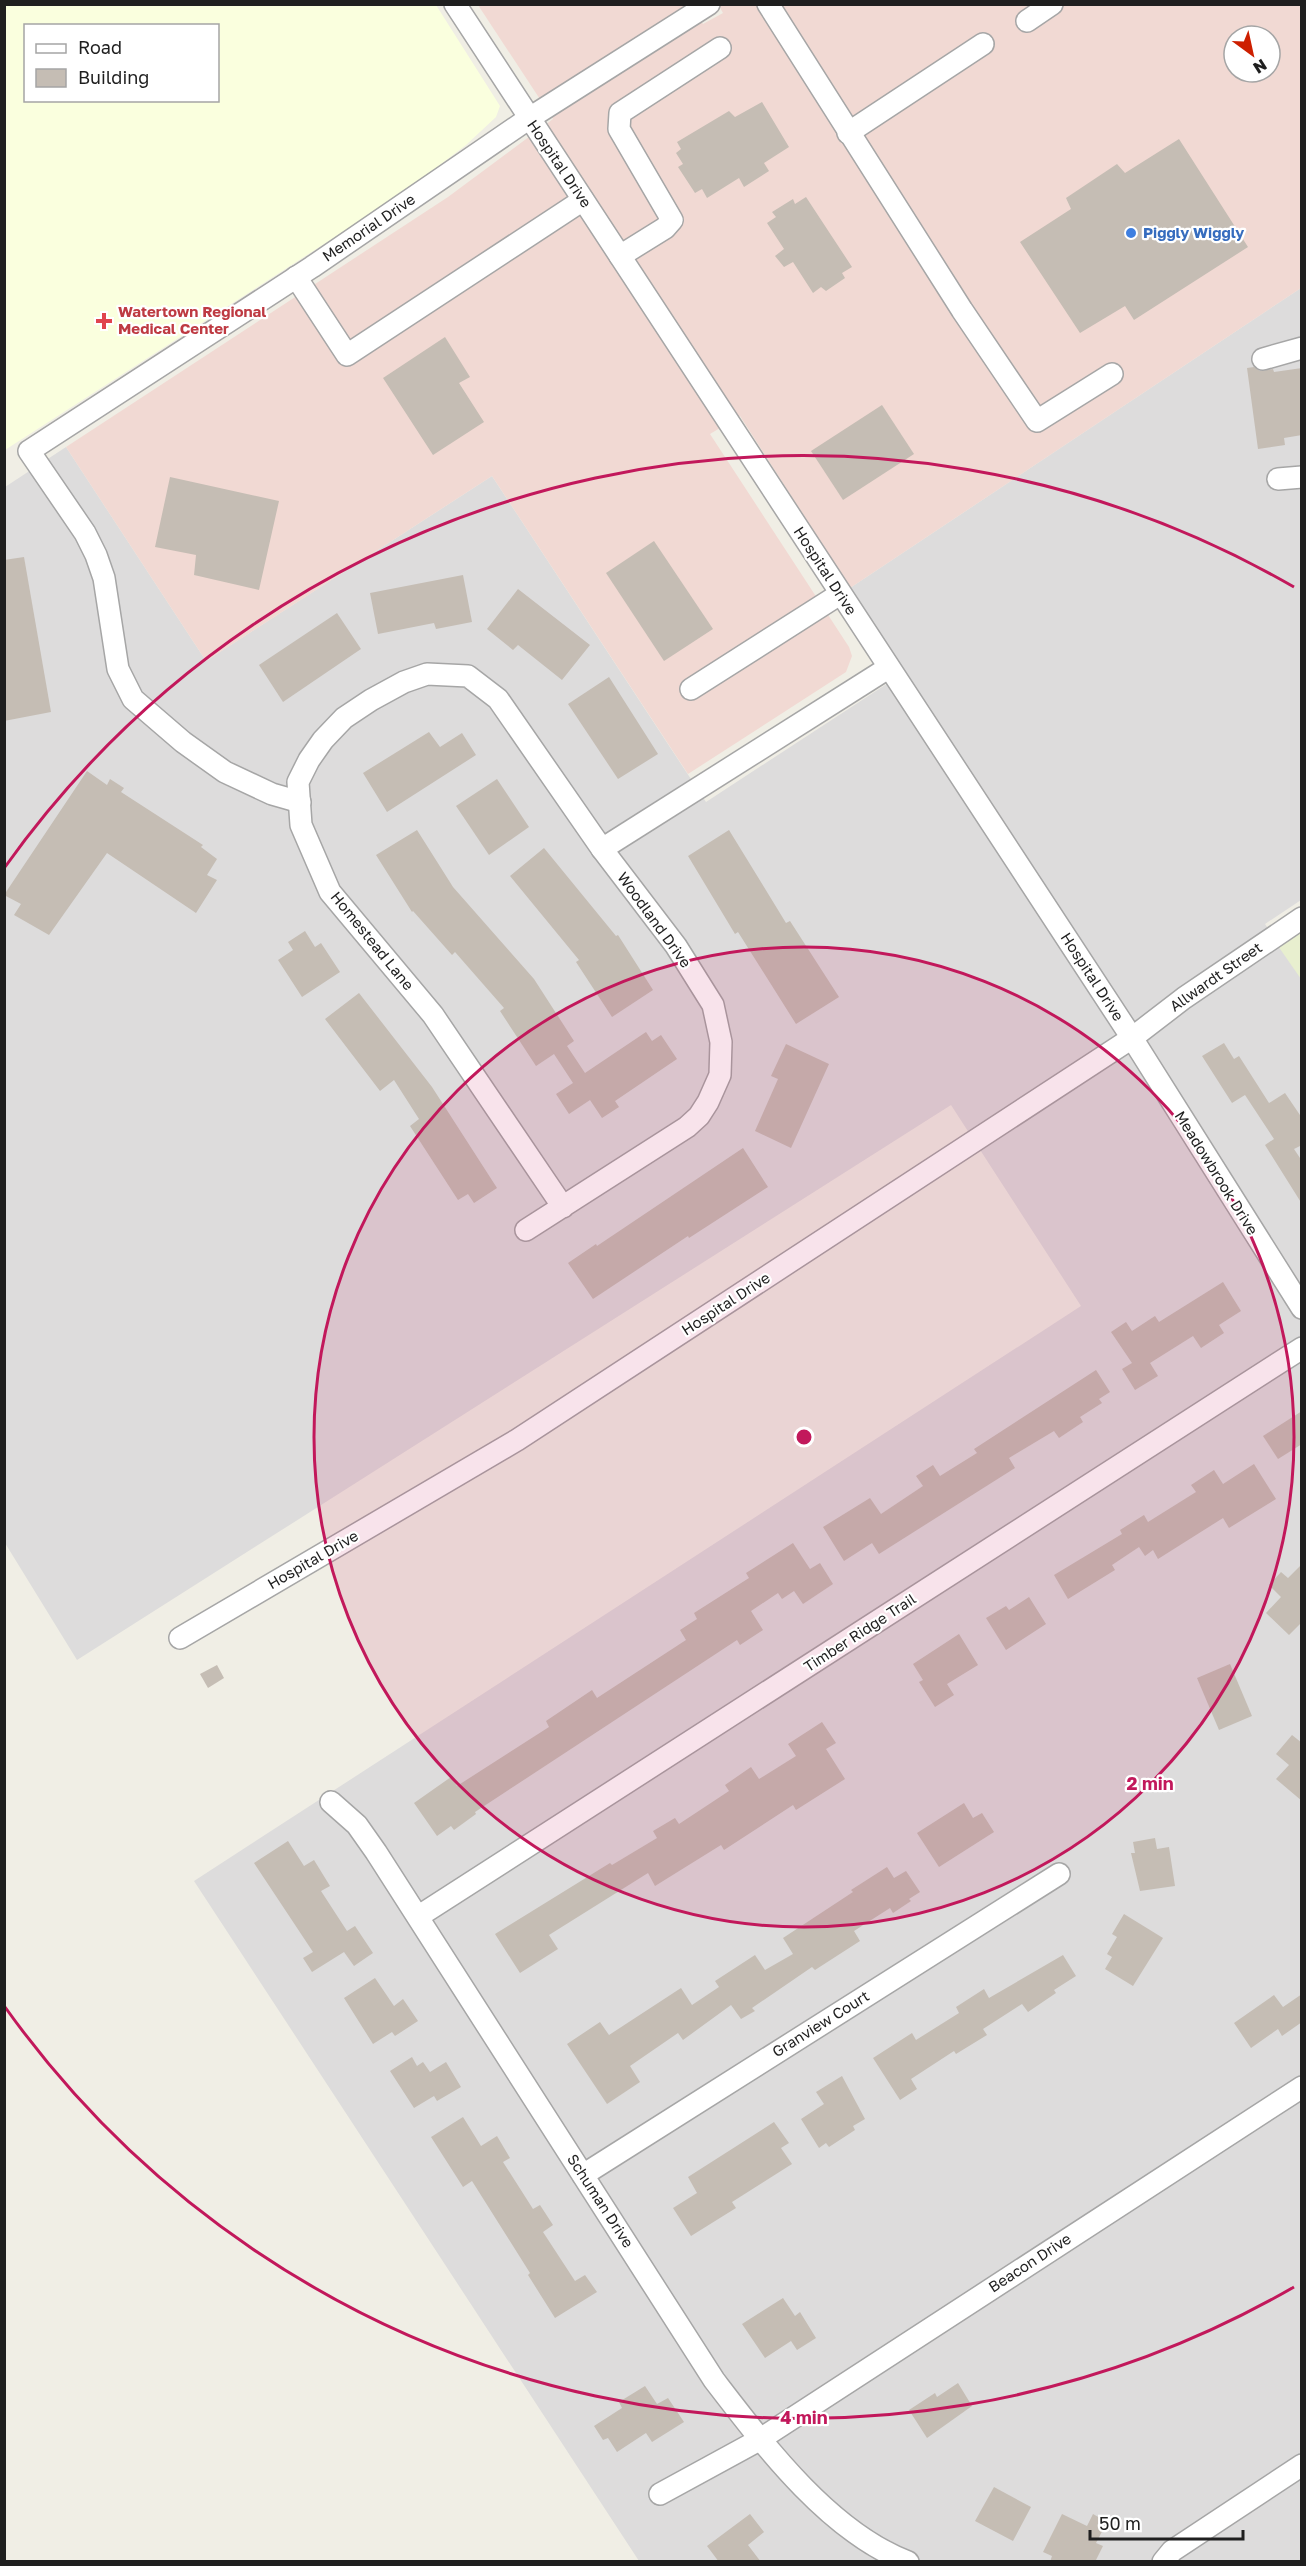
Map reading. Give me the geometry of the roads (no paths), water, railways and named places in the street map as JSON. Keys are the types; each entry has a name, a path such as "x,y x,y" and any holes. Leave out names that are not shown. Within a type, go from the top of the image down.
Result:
{"street":[{"name":"Hospital Drive","path":"180,1638 517,1440 1132,1038 455,4"},
{"name":"Memorial Drive","path":"300,802 272,794 225,772 183,742 133,699 118,669 104,578 96,555 85,533 30,451 296,277 528,118 709,4"},
{"path":"768,4 962,310 1037,421 1112,374"},
{"path":"1027,21 1052,4"},
{"path":"848,133 982,44"},
{"path":"620,256 665,228 672,220 619,129 620,112 720,48"},
{"path":"296,277 347,355 583,200"},
{"path":"1263,359 1302,348"},
{"path":"1278,479 1302,477"},
{"path":"692,689 840,594"},
{"path":"602,849 888,668"},
{"name":"Homestead Lane","path":"563,1207 433,1015 330,892 301,825 298,782 309,760 323,740 344,718 404,682 427,674 468,676 498,699 602,849"},
{"name":"Woodland Drive","path":"526,1230 687,1127 699,1116 708,1102 720,1075 721,1041 713,1005 676,946 602,849"},
{"name":"Allwardt Street","path":"1132,1038 1184,998 1302,918"},
{"name":"Meadowbrook Drive","path":"1132,1038 1302,1308"},
{"name":"Timber Ridge Trail","path":"419,1916 1302,1348"},
{"name":"Schuman Drive","path":"332,1802 357,1825 419,1916 714,2380 759,2439 806,2490 842,2524 908,2562"},
{"name":"Granview Court","path":"583,2175 1059,1874"},
{"name":"Beacon Drive","path":"660,2494 759,2439 1302,2088"},
{"path":"1163,2562 1172,2551 1302,2465"}],"place":[{"name":"Piggly Wiggly","path":"1131,233"},
{"name":"Watertown Regional Medical Center","path":"104,321"}]}
